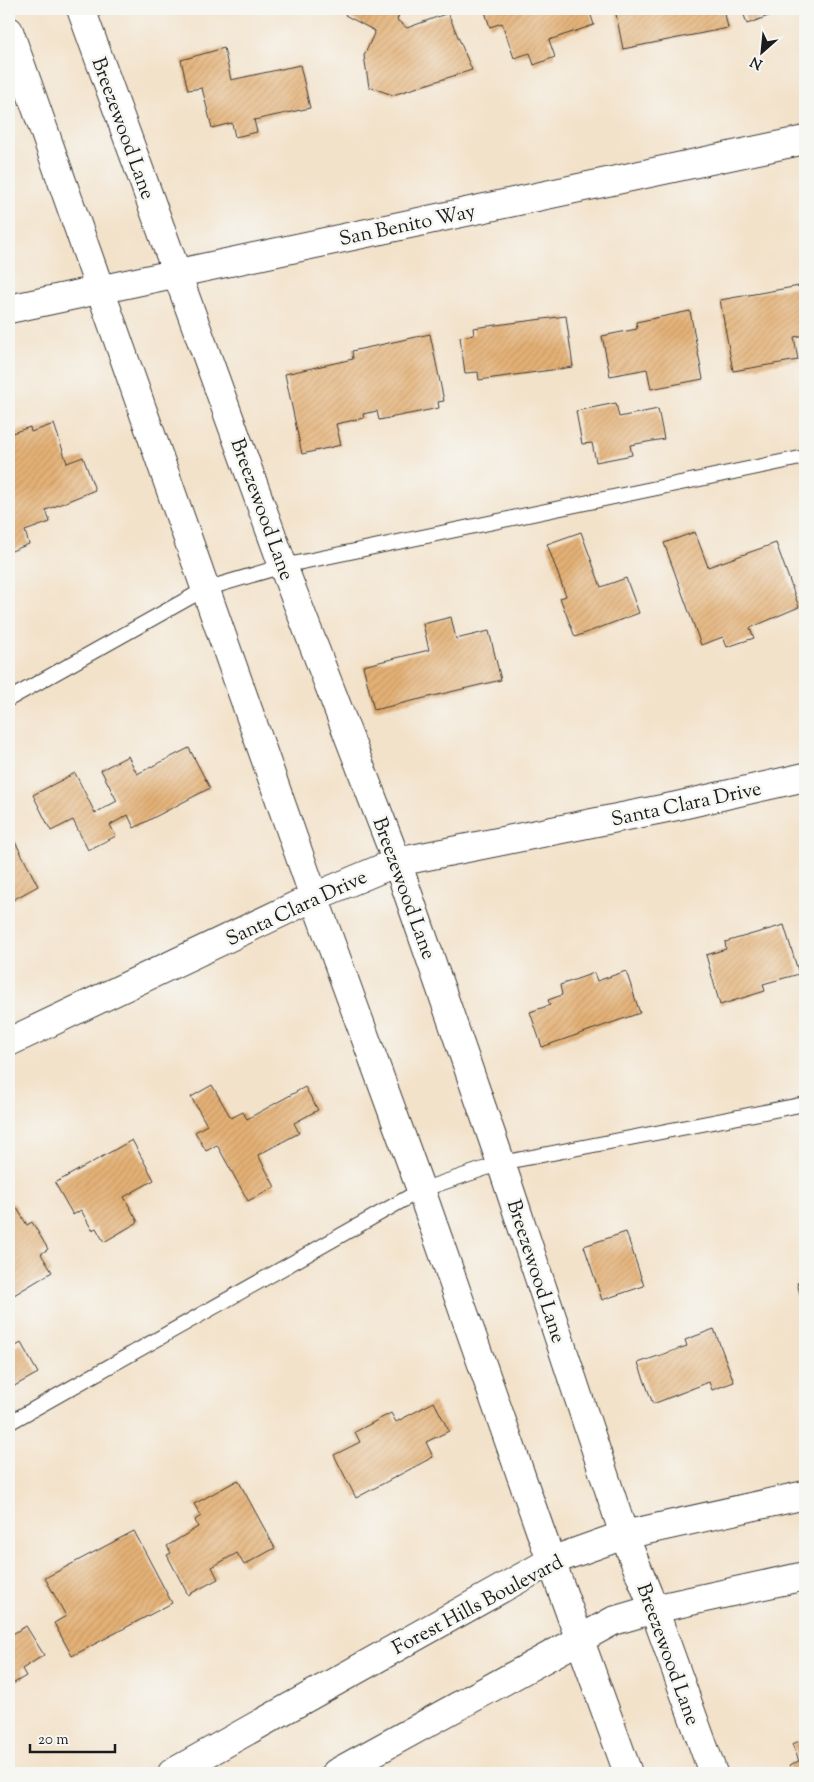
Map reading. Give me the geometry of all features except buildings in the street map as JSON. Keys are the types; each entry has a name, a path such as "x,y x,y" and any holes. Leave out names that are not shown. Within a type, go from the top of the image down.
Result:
{"street":[{"name":"Breezewood Lane","path":"81,9 283,566 397,862 501,1162 624,1535 654,1609 713,1773"},
{"path":"9,31 314,897 421,1190 578,1638 628,1773"},
{"name":"San Benito Way","path":"9,309 177,274 209,265 805,140"},
{"name":"Santa Clara Drive","path":"9,1042 314,897 397,862 677,806 805,777"},
{"name":"Forest Hills Boulevard","path":"172,1773 551,1561 624,1535 805,1495"},
{"path":"336,1773 578,1638 612,1621 654,1609 805,1576"}],"lane":[{"path":"9,699 205,589 283,566 805,457"},
{"path":"9,1423 421,1190 501,1162 805,1104"}]}
